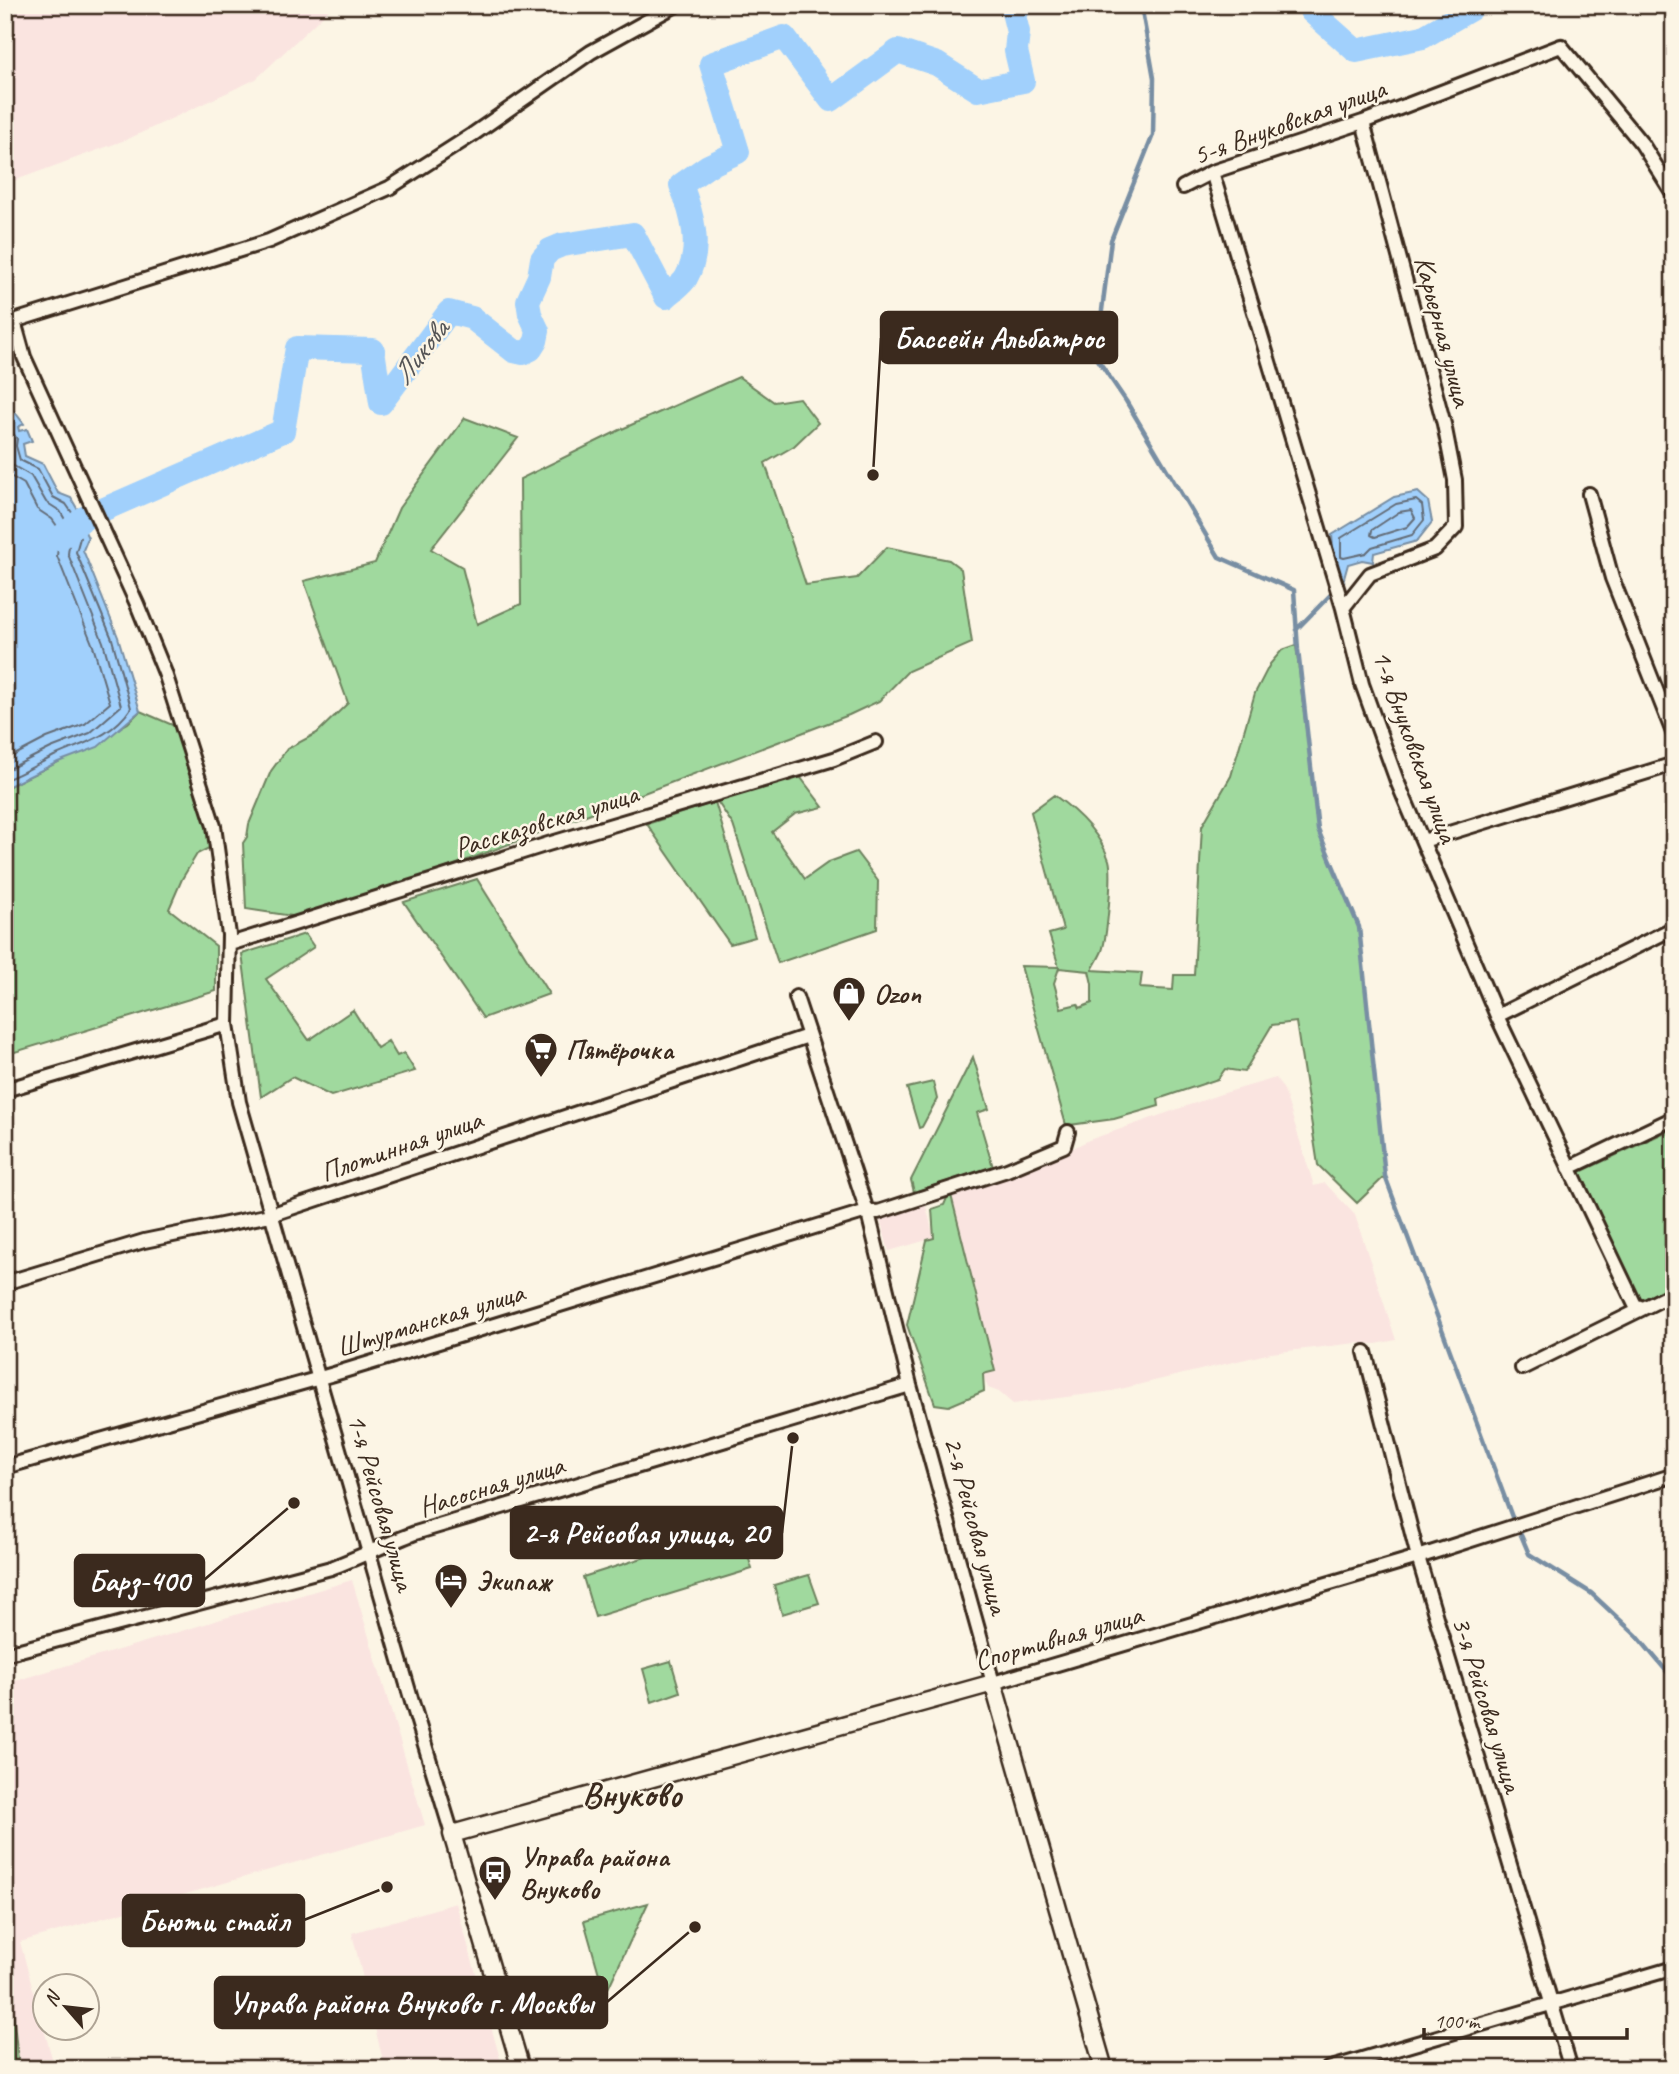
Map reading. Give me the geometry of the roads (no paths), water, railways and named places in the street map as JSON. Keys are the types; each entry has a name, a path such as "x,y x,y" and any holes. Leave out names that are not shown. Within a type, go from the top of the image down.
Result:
{"street":[{"path":"10,321 269,241 389,188 472,135 591,52 676,5"},
{"name":"5-я Внуковская улица","path":"1183,187 1212,172 1363,122 1561,46 1643,144 1674,195"},
{"name":"Карьерная улица","path":"1343,608 1370,574 1435,549 1456,527 1455,480 1444,424 1363,122"},
{"name":"1-я Внуковская улица","path":"1212,172 1343,608 1362,684 1397,781 1497,1016 1635,1306 1643,1308"},
{"name":"1-я Рейсовая улица","path":"10,321 24,357 86,488 165,673 214,826 230,944 227,1024 239,1102 521,2069"},
{"path":"1589,495 1612,578 1674,735"},
{"name":"Рассказовская улица","path":"230,944 548,844 834,759 876,742"},
{"path":"1423,841 1674,764"},
{"path":"1497,1016 1674,928"},
{"name":"2-я Рейсовая улица","path":"796,997 867,1211 910,1385 1104,2069"},
{"path":"5,1090 227,1024"},
{"name":"Плотинная улица","path":"5,1283 144,1241 270,1215 808,1035"},
{"path":"1569,1168 1674,1118"},
{"name":"Штурманская улица","path":"5,1467 319,1378 867,1211 878,1212 1007,1170 1064,1146 1068,1132"},
{"path":"1522,1368 1674,1293"},
{"name":"3-я Рейсовая улица","path":"1365,1352 1418,1557 1571,2069"},
{"name":"Насосная улица","path":"5,1654 331,1568 415,1533 910,1385"},
{"name":"Спортивная улица","path":"452,1835 993,1683 1418,1557 1674,1475"},
{"path":"1328,2069 1674,1968"}],"water":[{"path":"5,408 14,411 24,424 18,427 19,431 27,429 32,441 23,444 25,456 43,464 58,493 71,498 86,524 83,527 88,538 83,550 118,637 140,711 98,747 58,762 5,788"},
{"path":"1418,492 1428,501 1432,522 1417,541 1374,553 1373,562 1362,560 1348,564 1343,582 1335,568 1332,535 1394,497"}],"waterway":[{"name":"Ликова","path":"1012,5 1013,12"},
{"name":"Ликова","path":"59,539 84,518 283,431 297,348 373,350 381,403 449,312 472,318 514,351 523,353 531,349 538,331 530,314 528,301 539,277 542,259 550,250 562,245 633,234 666,297 686,278 694,255 692,219 681,185 708,166 738,152 711,64 784,37 831,100 898,51 937,64 978,90 1023,81 1016,51 1018,32 1013,12 1022,5"},
{"path":"1141,5 1154,78 1153,135 1111,240 1096,357 1126,401 1219,557 1294,590 1318,830 1359,927 1385,1176 1512,1517"},
{"name":"Ликова","path":"1310,5 1311,11 1356,51 1423,37 1471,9 1470,5"},
{"path":"1296,630 1343,582"},
{"path":"1521,1535 1529,1554 1591,1593 1637,1636 1674,1680"},
{"path":"1674,1774 1669,1790 1674,1848"}],"place":[{"name":"Бассейн Альбатрос","path":"873,475"},
{"name":"Ozon","path":"849,1023"},
{"name":"Пятёрочка","path":"541,1079"},
{"name":"2-я Рейсовая улица, 20","path":"793,1438"},
{"name":"Барз-400","path":"294,1503"},
{"name":"Экипаж","path":"451,1610"},
{"name":"Бьюти стайл","path":"387,1887"},
{"name":"Управа района Внуково","path":"495,1902"},
{"name":"Управа района Внуково г. Москвы","path":"695,1927"}],"district":[{"name":"Внуково","path":"632,1794"}]}
